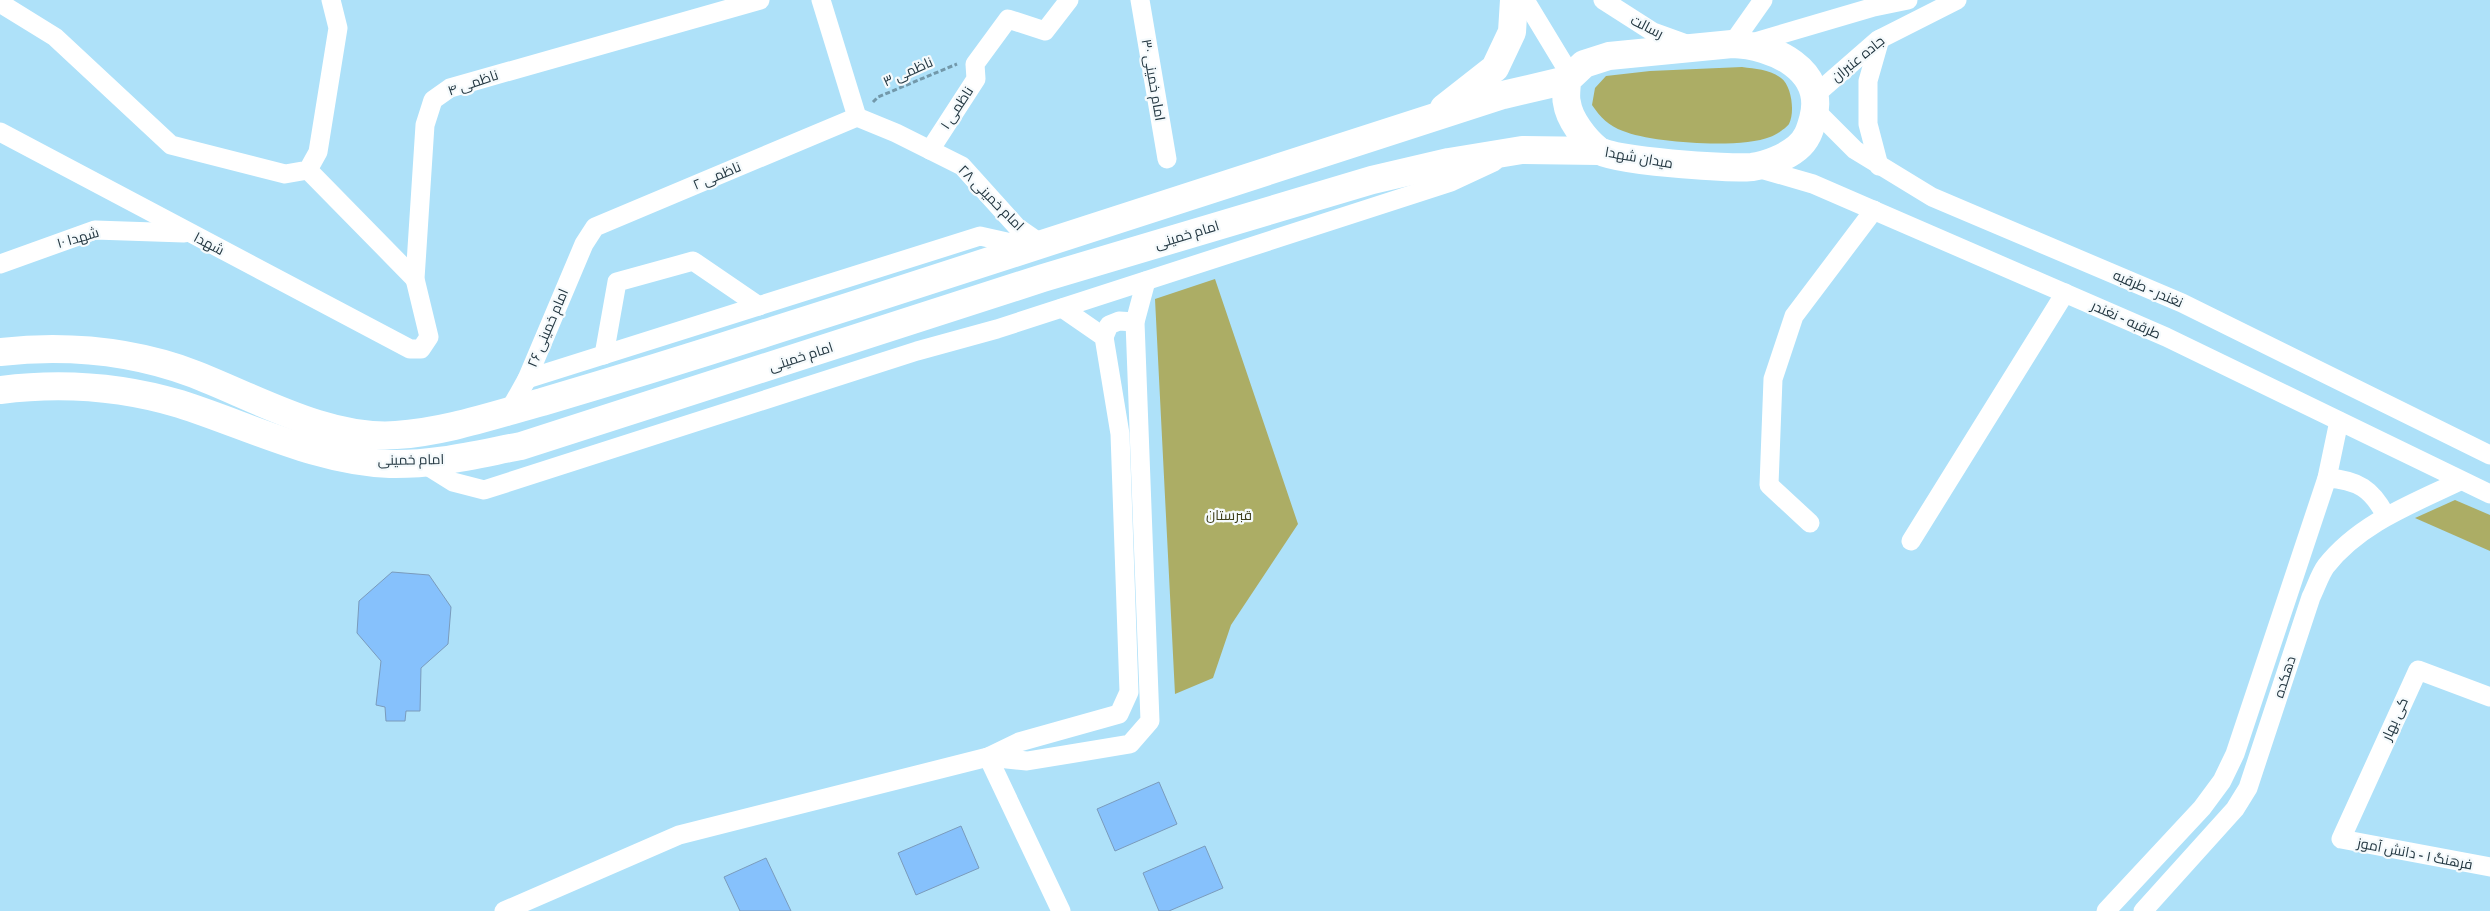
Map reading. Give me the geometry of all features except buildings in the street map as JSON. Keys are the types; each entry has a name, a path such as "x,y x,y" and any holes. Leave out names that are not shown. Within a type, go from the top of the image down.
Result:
{"highway":[{"path":"1430,118 1495,68 1512,32 1514,0"},
{"path":"1569,78 1584,64 1609,56 1740,44 1783,56 1798,67 1812,82 1816,103"},
{"name":"امام خمینی","path":"0,352 28,349 80,350 137,356 191,372 297,416 349,432 390,436 428,432 647,372 1430,118 1503,95 1569,78"},
{"name":"میدان شهدا","path":"1569,78 1567,104 1573,117 1599,151 1672,165 1753,167 1779,159 1797,148 1809,135 1816,103"},
{"name":"امام خمینی","path":"0,390 32,386 81,385 131,391 180,404 282,442 338,456 389,464 436,462 522,446 1043,278 1372,180 1449,162 1522,150 1599,151"}],"street":[{"path":"308,170 318,152 338,28 331,0"},
{"name":"ناظمی ۴","path":"421,349 429,337 416,279 425,124 433,100 450,88 760,0"},
{"path":"821,0 857,117"},
{"path":"975,64 1008,19 1045,31 1069,0"},
{"name":"امام خمینی ۳۰","path":"1140,0 1167,159"},
{"path":"1525,0 1569,78"},
{"name":"رسالت","path":"1603,0 1653,32 1695,47"},
{"path":"1740,44 1763,0"},
{"path":"1740,44 1908,0"},
{"name":"جاده عنبران","path":"1816,103 1880,39 1957,0"},
{"path":"0,4 55,37 171,145 285,174 308,170"},
{"path":"1879,166 1868,124 1868,81 1880,39"},
{"name":"ناظمی ۱","path":"930,150 976,79 975,64"},
{"name":"نغندر - طرقبه","path":"1816,103 1855,150 1932,197 2182,303 2490,455"},
{"name":"امام خمینی ۲۸","path":"857,117 896,133 962,166 1017,227 1038,246"},
{"name":"ناظمی ۲","path":"584,244 595,227 857,117"},
{"name":"شهدا","path":"0,132 410,349 421,349"},
{"path":"421,462 453,482 484,490 917,351 997,329 1450,182 1522,150"},
{"name":"طرقبه - نغندر","path":"1753,167 1813,184 2166,337 2490,494"},
{"path":"308,170 416,279"},
{"path":"1810,523 1769,485 1773,379 1794,316 1874,210"},
{"name":"شهدا ۱۰","path":"0,264 95,230 188,233"},
{"path":"527,379 980,236 1038,246"},
{"name":"امام خمینی ۲۶","path":"510,411 527,379 584,244"},
{"path":"604,355 616,282 693,261 759,306"},
{"path":"988,757 1027,761 1130,744 1150,721 1135,322 1146,281"},
{"path":"1912,541 2064,293"},
{"path":"1062,308 1104,336"},
{"path":"504,911 678,835 988,757 1019,742 1119,714 1129,692 1120,434 1104,336 1109,325 1119,321 1135,322"},
{"path":"908,322 917,351"},
{"name":"دهکده","path":"2106,911 2202,808 2222,782 2235,754 2327,478 2339,421"},
{"path":"2327,478 2346,479 2363,487 2377,500 2386,516"},
{"name":"دهکده","path":"2143,911 2235,809 2248,788 2311,597 2325,567 2349,541 2386,516 2460,481"},
{"name":"کی بهار","path":"2341,839 2418,670 2490,698"},
{"path":"1119,714 1141,731"},
{"path":"988,757 1061,911"},
{"name":"فرهنگ ۱ - دانش آموز","path":"2341,839 2480,867 2490,867"}],"path":[{"name":"ناظمی ۳","path":"857,117 878,97 954,64 975,64"}],"green space":[{"path":"1742,67 1772,73 1781,78 1788,87 1792,107 1791,119 1789,124 1777,134 1757,141 1718,144 1654,139 1613,127 1592,105 1595,88 1606,76 1650,71"},
{"name":"قبرستان","path":"1215,279 1298,524 1231,625 1213,678 1175,694 1155,299"},
{"path":"2455,500 2490,515 2490,551 2415,518"}]}
